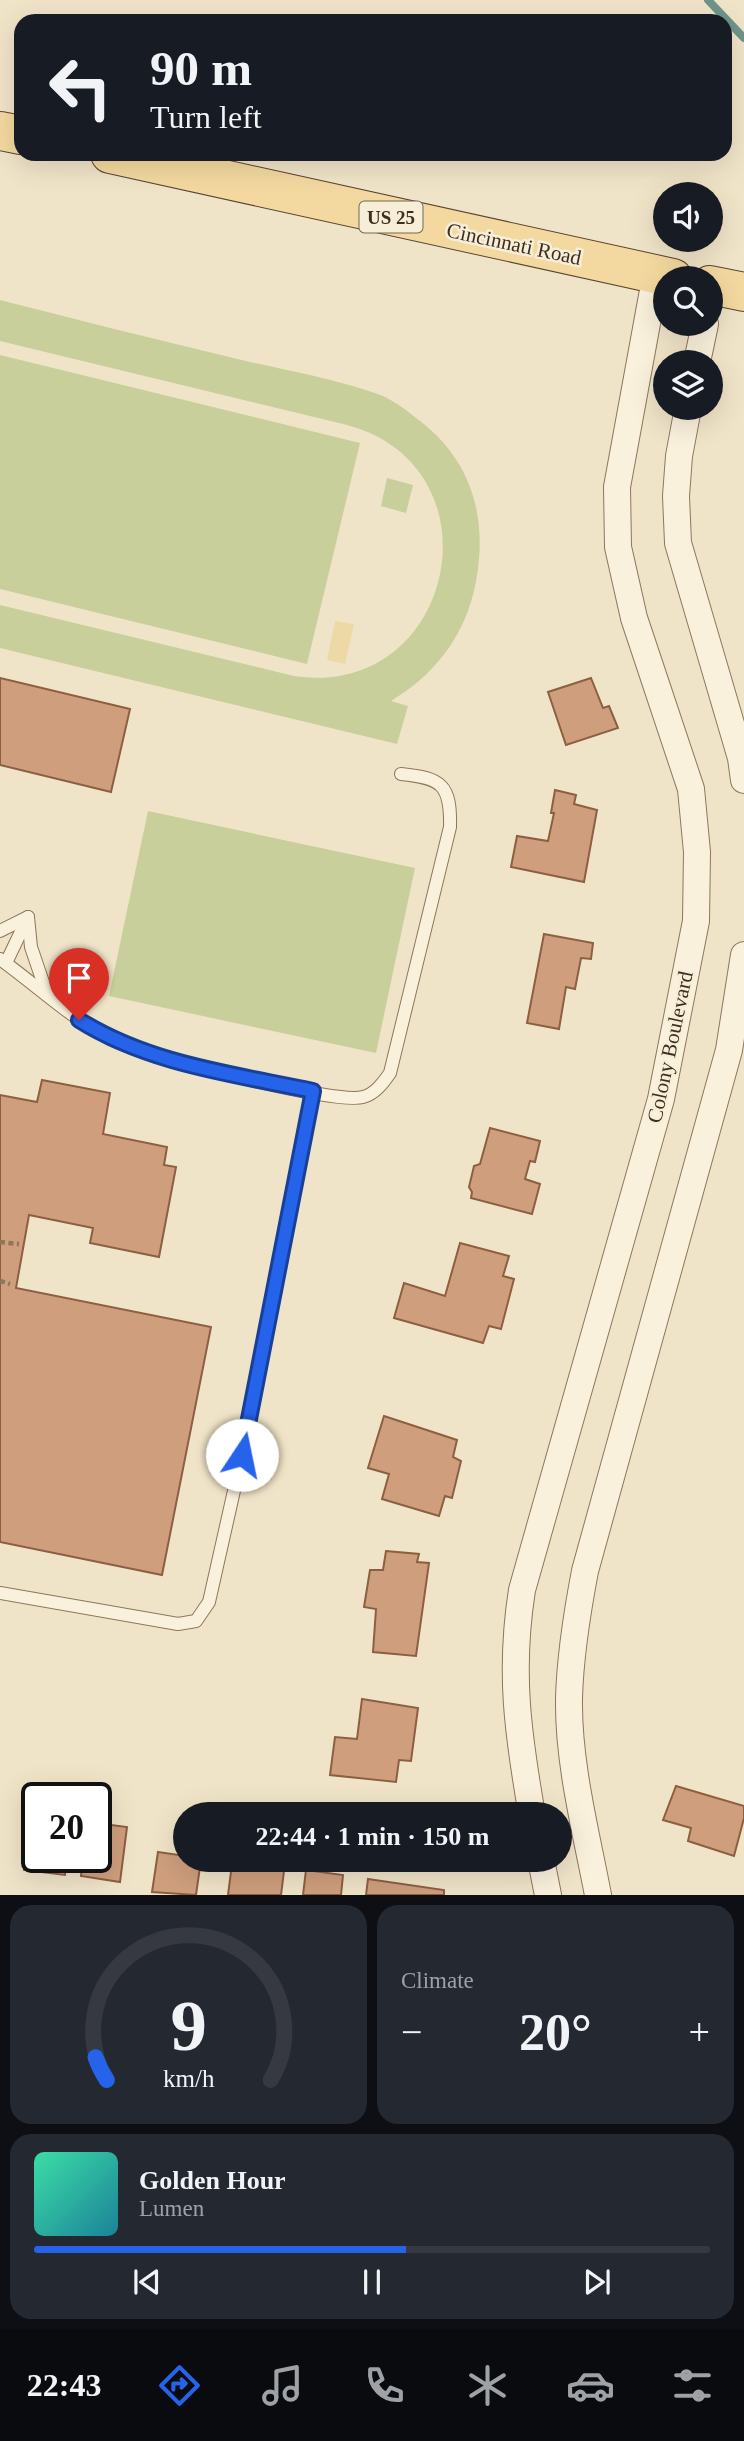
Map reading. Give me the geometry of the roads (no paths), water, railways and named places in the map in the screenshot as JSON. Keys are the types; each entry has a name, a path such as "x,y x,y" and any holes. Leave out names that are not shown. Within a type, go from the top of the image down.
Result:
{"main road":[{"name":"Cincinnati Road","path":"142,161 653,274"}],"street":[{"name":"Colony Boulevard","path":"530,1802 514,1689 514,1637 522,1590 661,1099 696,921 697,852 691,789 634,618 618,547 617,487 653,325"},
{"path":"686,420 678,469 678,542 741,758 744,780"},
{"path":"598,1895 575,1761 569,1701 574,1636 585,1571 729,1051 744,955"},
{"path":"543,1872 548,1895"}],"lane":[{"path":"28,917 3,961 111,1040 187,1065 361,1098 372,1093 390,1073 450,827 447,791 436,780 401,774"},
{"path":"28,917 31,947 47,995"},
{"path":"0,931 28,917"},
{"path":"0,1593 178,1624 196,1621 209,1602 242,1455 313,1091"}],"waterway":[{"path":"708,0 721,14"},
{"path":"732,25 744,38"}]}
